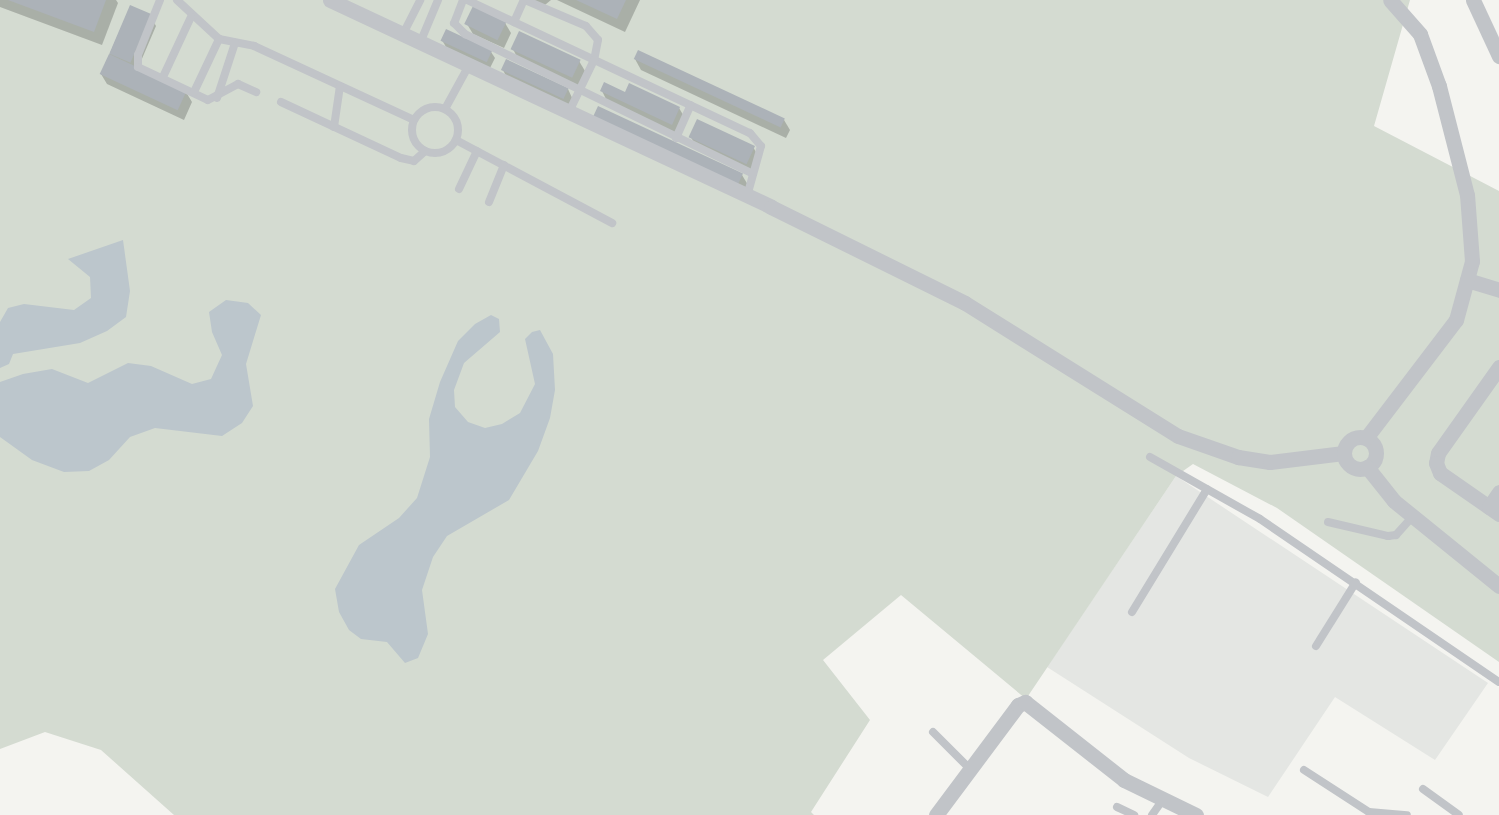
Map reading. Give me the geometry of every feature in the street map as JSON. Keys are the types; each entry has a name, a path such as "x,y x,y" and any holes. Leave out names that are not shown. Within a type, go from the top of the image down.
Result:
{"street":[{"path":"330,0 468,67 747,196 964,303 1178,436 1238,458 1270,462 1344,453"},
{"path":"1366,438 1456,320 1472,261 1467,195 1439,86 1420,34 1390,0"},
{"path":"1473,0 1493,28 1499,56"},
{"path":"1467,280 1499,290"},
{"path":"1499,367 1438,453 1436,463 1440,473 1494,511 1499,492"},
{"path":"1344,453 1350,440 1366,438 1374,444 1376,455 1367,467"},
{"path":"1344,453 1351,467 1367,467 1412,517 1499,586"},
{"path":"936,815 1018,705 1025,702 1124,780 1196,815"}],"lane":[{"path":"160,0 137,61 138,67 208,100 217,98 238,84 256,92"},
{"path":"177,0 191,17 219,39 254,46 414,120"},
{"path":"403,36 420,0"},
{"path":"420,44 438,0"},
{"path":"747,196 760,158 759,141 691,105 465,0 456,15 457,28 578,90 753,174"},
{"path":"514,22 524,0 586,26 598,40 594,60 578,90 569,114"},
{"path":"163,77 191,17"},
{"path":"194,92 219,39"},
{"path":"217,98 235,43"},
{"path":"445,109 468,67"},
{"path":"334,127 340,86"},
{"path":"280,102 401,158 414,161 425,151 448,150 456,140 456,123 445,109 433,107 422,111 414,120 412,132 416,144 425,151"},
{"path":"676,138 691,105"},
{"path":"456,140 612,223"},
{"path":"459,189 477,151"},
{"path":"489,202 504,165"},
{"path":"1150,457 1260,519 1356,582 1499,682"},
{"path":"1132,612 1207,489"},
{"path":"1328,522 1388,536 1396,535 1412,517"},
{"path":"1316,646 1356,582"},
{"path":"933,732 970,769"},
{"path":"1304,770 1369,812 1407,815"},
{"path":"1423,789 1459,815"},
{"path":"1152,815 1163,799"},
{"path":"1117,807 1134,815"}],"shaded area":[{"path":"0,0 1410,0 1374,126 1499,191 1499,662 1277,508 1193,464 1176,476 1026,699 901,595 823,660 870,720 811,812 814,815 174,815 101,750 45,732 0,749"},
{"path":"123,240 130,291 126,317 107,331 80,343 13,354 9,364 0,368 0,322 8,308 24,304 74,310 91,298 90,277 68,259"},
{"path":"226,300 248,303 261,315 246,364 253,406 242,423 222,436 155,428 130,437 109,460 89,471 64,472 32,460 0,437 0,382 23,374 52,369 88,383 128,363 151,366 192,384 211,379 222,355 212,332 209,312"},
{"path":"491,315 499,319 500,332 464,363 454,390 455,407 468,422 485,428 502,424 520,413 535,384 525,339 532,332 540,330 553,354 555,390 550,418 538,451 509,500 447,536 433,557 422,590 428,634 418,658 405,663 387,642 361,639 349,630 339,612 335,589 359,545 399,518 417,498 430,457 429,419 440,382 458,341 475,324"},
{"path":"1176,476 1488,683 1435,760 1335,697 1268,797 1189,758 1047,667"}],"building":[{"path":"8,0 106,0 94,32"},
{"path":"576,0 626,0 617,19"},
{"path":"130,5 151,14 130,63 109,54"},
{"path":"473,6 506,22 497,40 464,24"},
{"path":"446,29 492,51 487,62 441,41"},
{"path":"519,31 581,60 572,78 511,49"},
{"path":"638,50 785,118 781,128 634,59"},
{"path":"109,54 187,90 178,110 100,74"},
{"path":"506,59 569,88 563,99 501,70"},
{"path":"604,82 625,92 629,83 680,107 672,125 600,91"},
{"path":"598,106 743,174 738,184 593,117"},
{"path":"697,119 755,146 747,164 689,137"}]}
